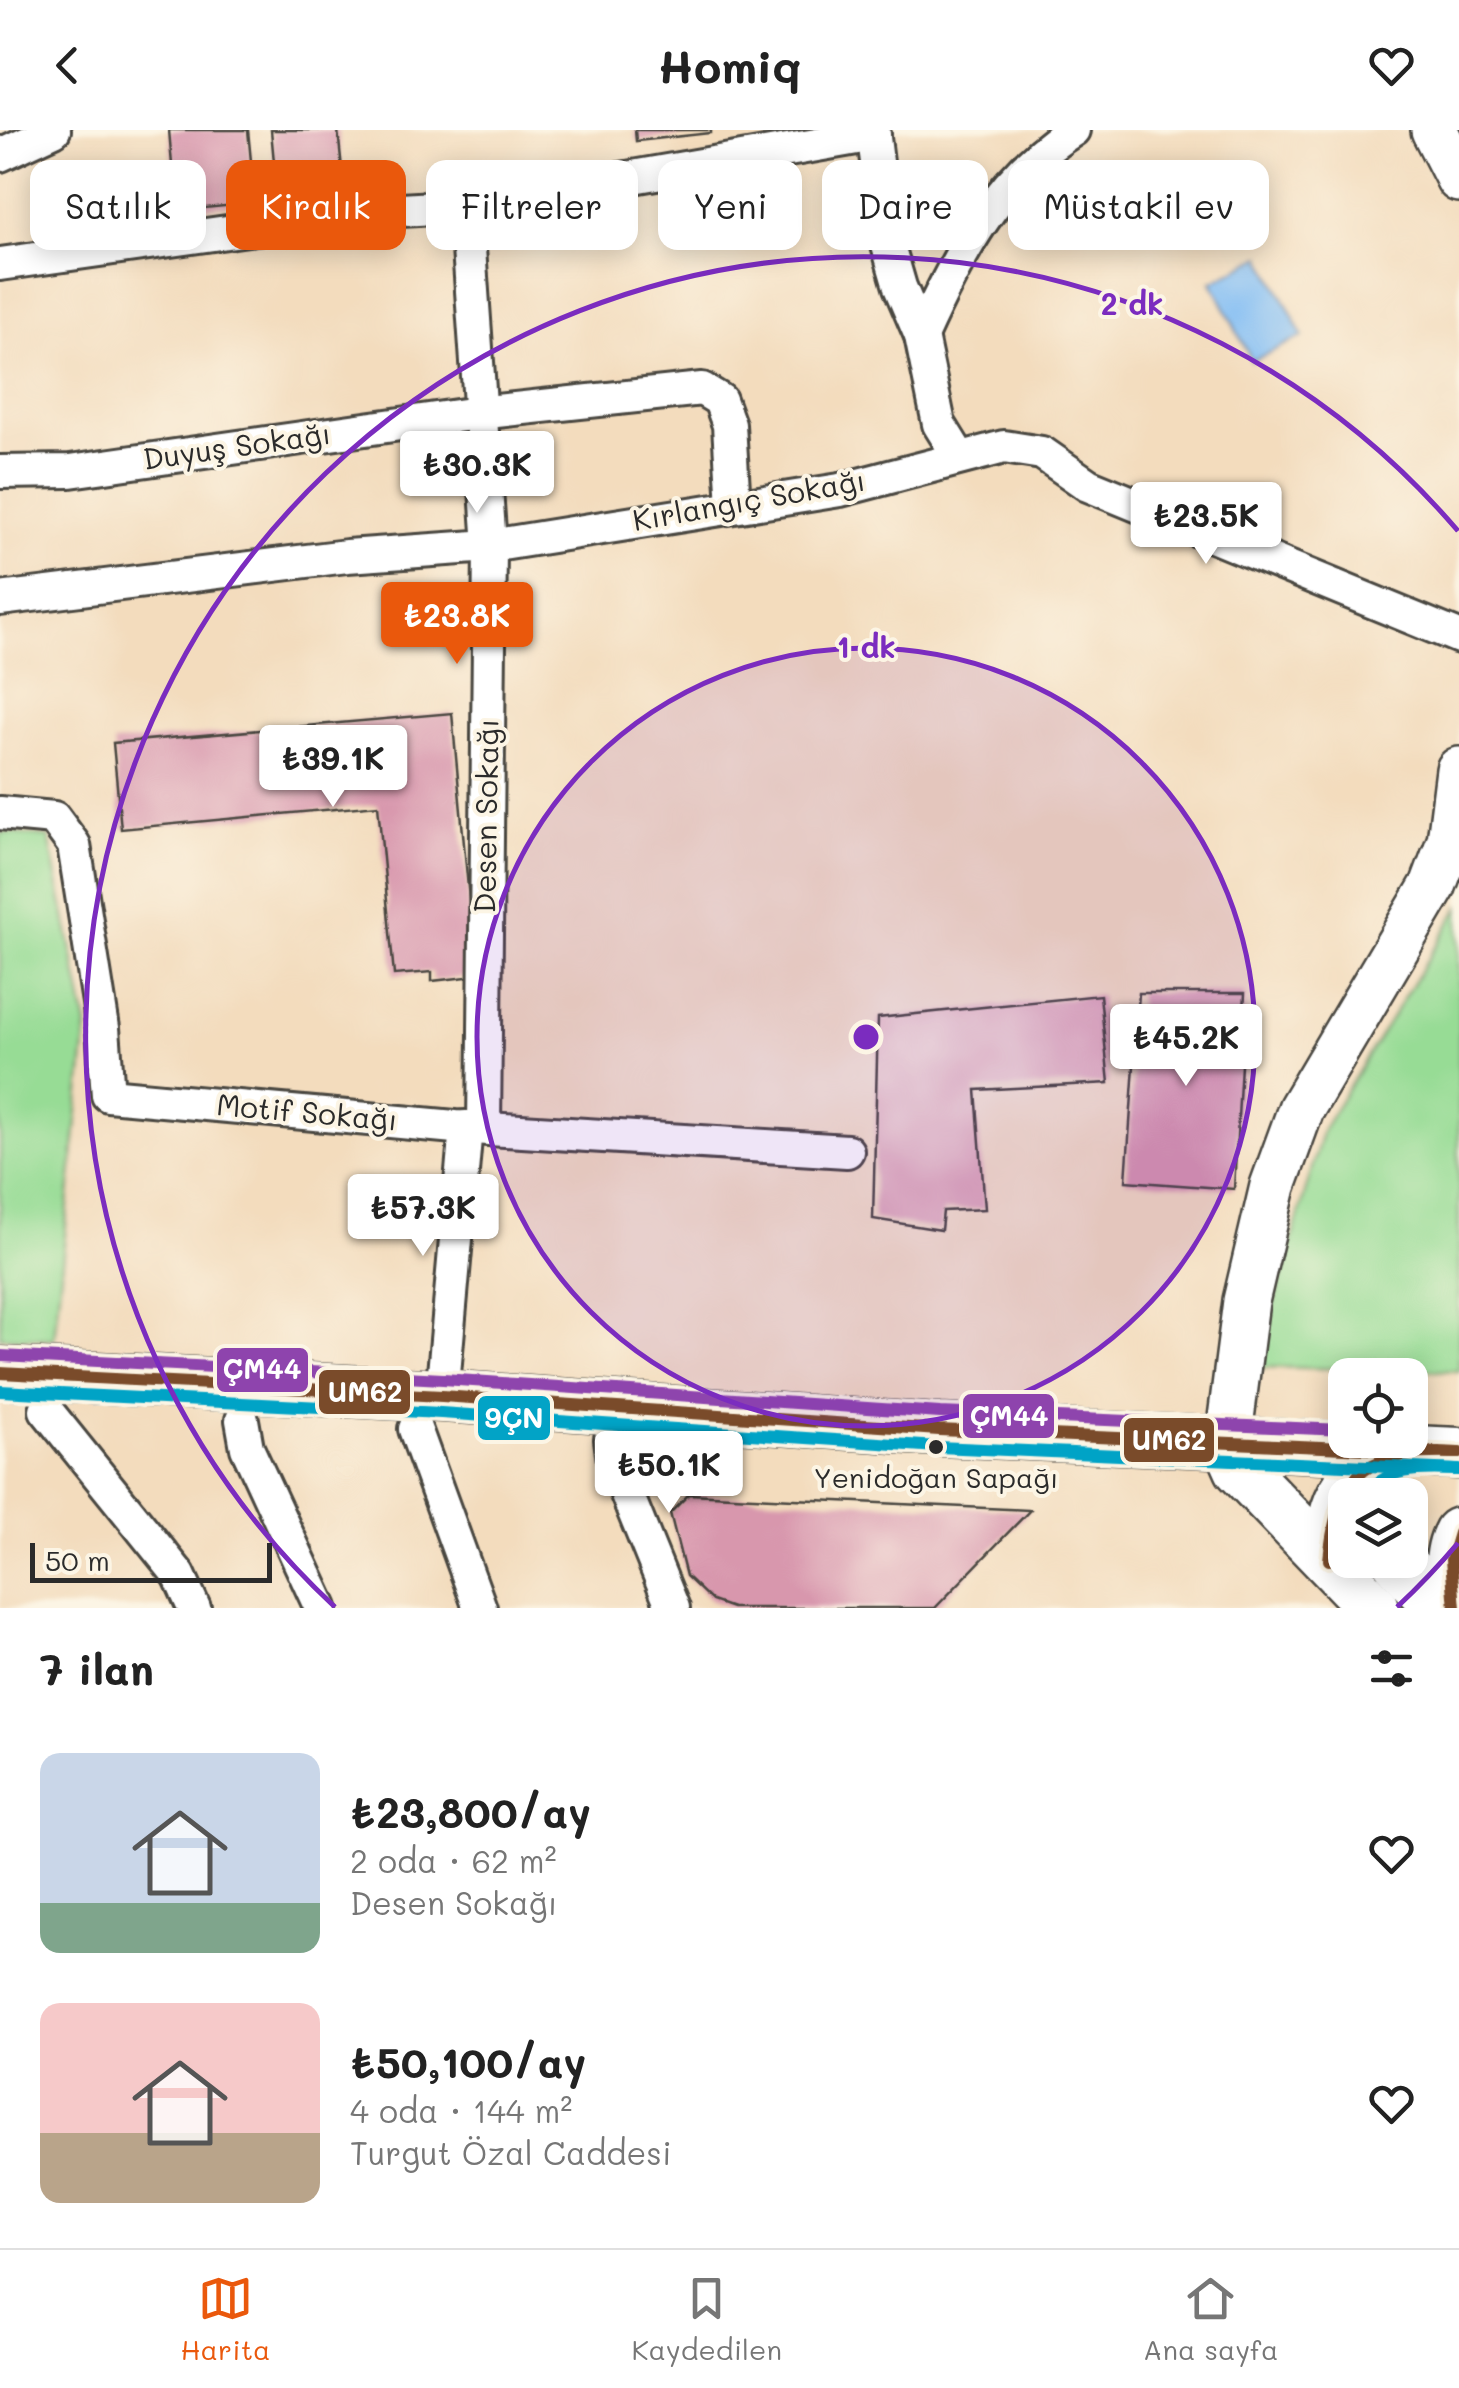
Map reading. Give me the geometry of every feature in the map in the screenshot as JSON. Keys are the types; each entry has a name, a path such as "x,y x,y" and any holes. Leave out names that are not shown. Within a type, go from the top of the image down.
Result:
{"main road":[{"path":"0,1373 429,1413 611,1438 1459,1484"},
{"path":"23,1409 242,1420 429,1413 939,1430 1301,1473 1389,1458"},
{"path":"1428,1452 1459,1453"},
{"path":"1301,1473 1377,1458"},
{"path":"1301,1473 1328,1524"},
{"path":"1301,1473 1328,1557"},
{"path":"1454,1608 1451,1584 1454,1542 1459,1532"},
{"path":"1346,1578 1374,1608"},
{"path":"1414,1578 1441,1608"}],"street":[{"path":"0,155 54,130"},
{"path":"921,336 956,260 992,204 1042,154 1073,130"},
{"path":"1434,130 1459,179"},
{"path":"638,175 874,132 888,242 900,287 921,336 939,424 960,458"},
{"path":"0,264 350,215 426,209"},
{"name":"Desen Sokağı","path":"429,1413 475,1128 490,546 469,250"},
{"name":"Duyuş Sokağı","path":"0,472 70,471 478,413 702,389 720,400 730,425 734,506"},
{"name":"Kırlangıç Sokağı","path":"0,599 347,556 490,546 840,490 1004,447 1042,453 1088,485 1459,637"},
{"path":"1301,1473 1246,1301 1273,1186 1301,1109 1451,860 1459,770"},
{"name":"Motif Sokağı","path":"0,814 54,818 74,845 104,1028 108,1095 475,1128 846,1152"},
{"path":"23,1409 179,1575 194,1608"},
{"path":"429,1413 480,1608"},
{"path":"242,1420 247,1448 320,1608"},
{"path":"611,1438 614,1462 673,1608"}],"green space":[{"path":"0,832 49,837 87,1026 54,1339 0,1337"},
{"path":"1459,908 1459,1371 1428,1370 1428,1358 1328,1358 1328,1368 1256,1367 1323,1129"}],"water":[{"path":"1262,256 1303,336 1252,361 1212,282"}],"building":[{"path":"169,130 248,130 251,160 226,160 226,206 206,208 206,160 172,160"},
{"path":"271,130 338,130 341,160 274,160"},
{"path":"635,130 711,130 711,133 636,141"},
{"path":"452,713 476,976 432,981 432,972 394,975 378,805 121,829 113,743"},
{"path":"1139,993 1245,993 1234,1189 1126,1181"},
{"path":"1100,995 1109,1083 976,1090 985,1209 943,1211 941,1230 873,1219 878,1018"},
{"path":"689,1494 1030,1510 935,1608 732,1608 712,1601 686,1576 670,1513"}],"transit line":[{"name":"ÇM44","path":"1,1356 443,1379 940,1413 1328,1429"},
{"name":"UM62","path":"0,1373 442,1396 939,1430 1459,1453"},
{"name":"9ÇN","path":"0,1391 441,1413 938,1447 1458,1470"},
{"name":"UM62","path":"1357,1478 1382,1461 1403,1455 1459,1453"},
{"name":"9ÇN","path":"1385,1478 1408,1471 1459,1470"},
{"name":"UM62","path":"1455,1608 1451,1560 1459,1533"}],"place":[{"name":"Yenidoğan Sapağı","path":"936,1447"}]}
